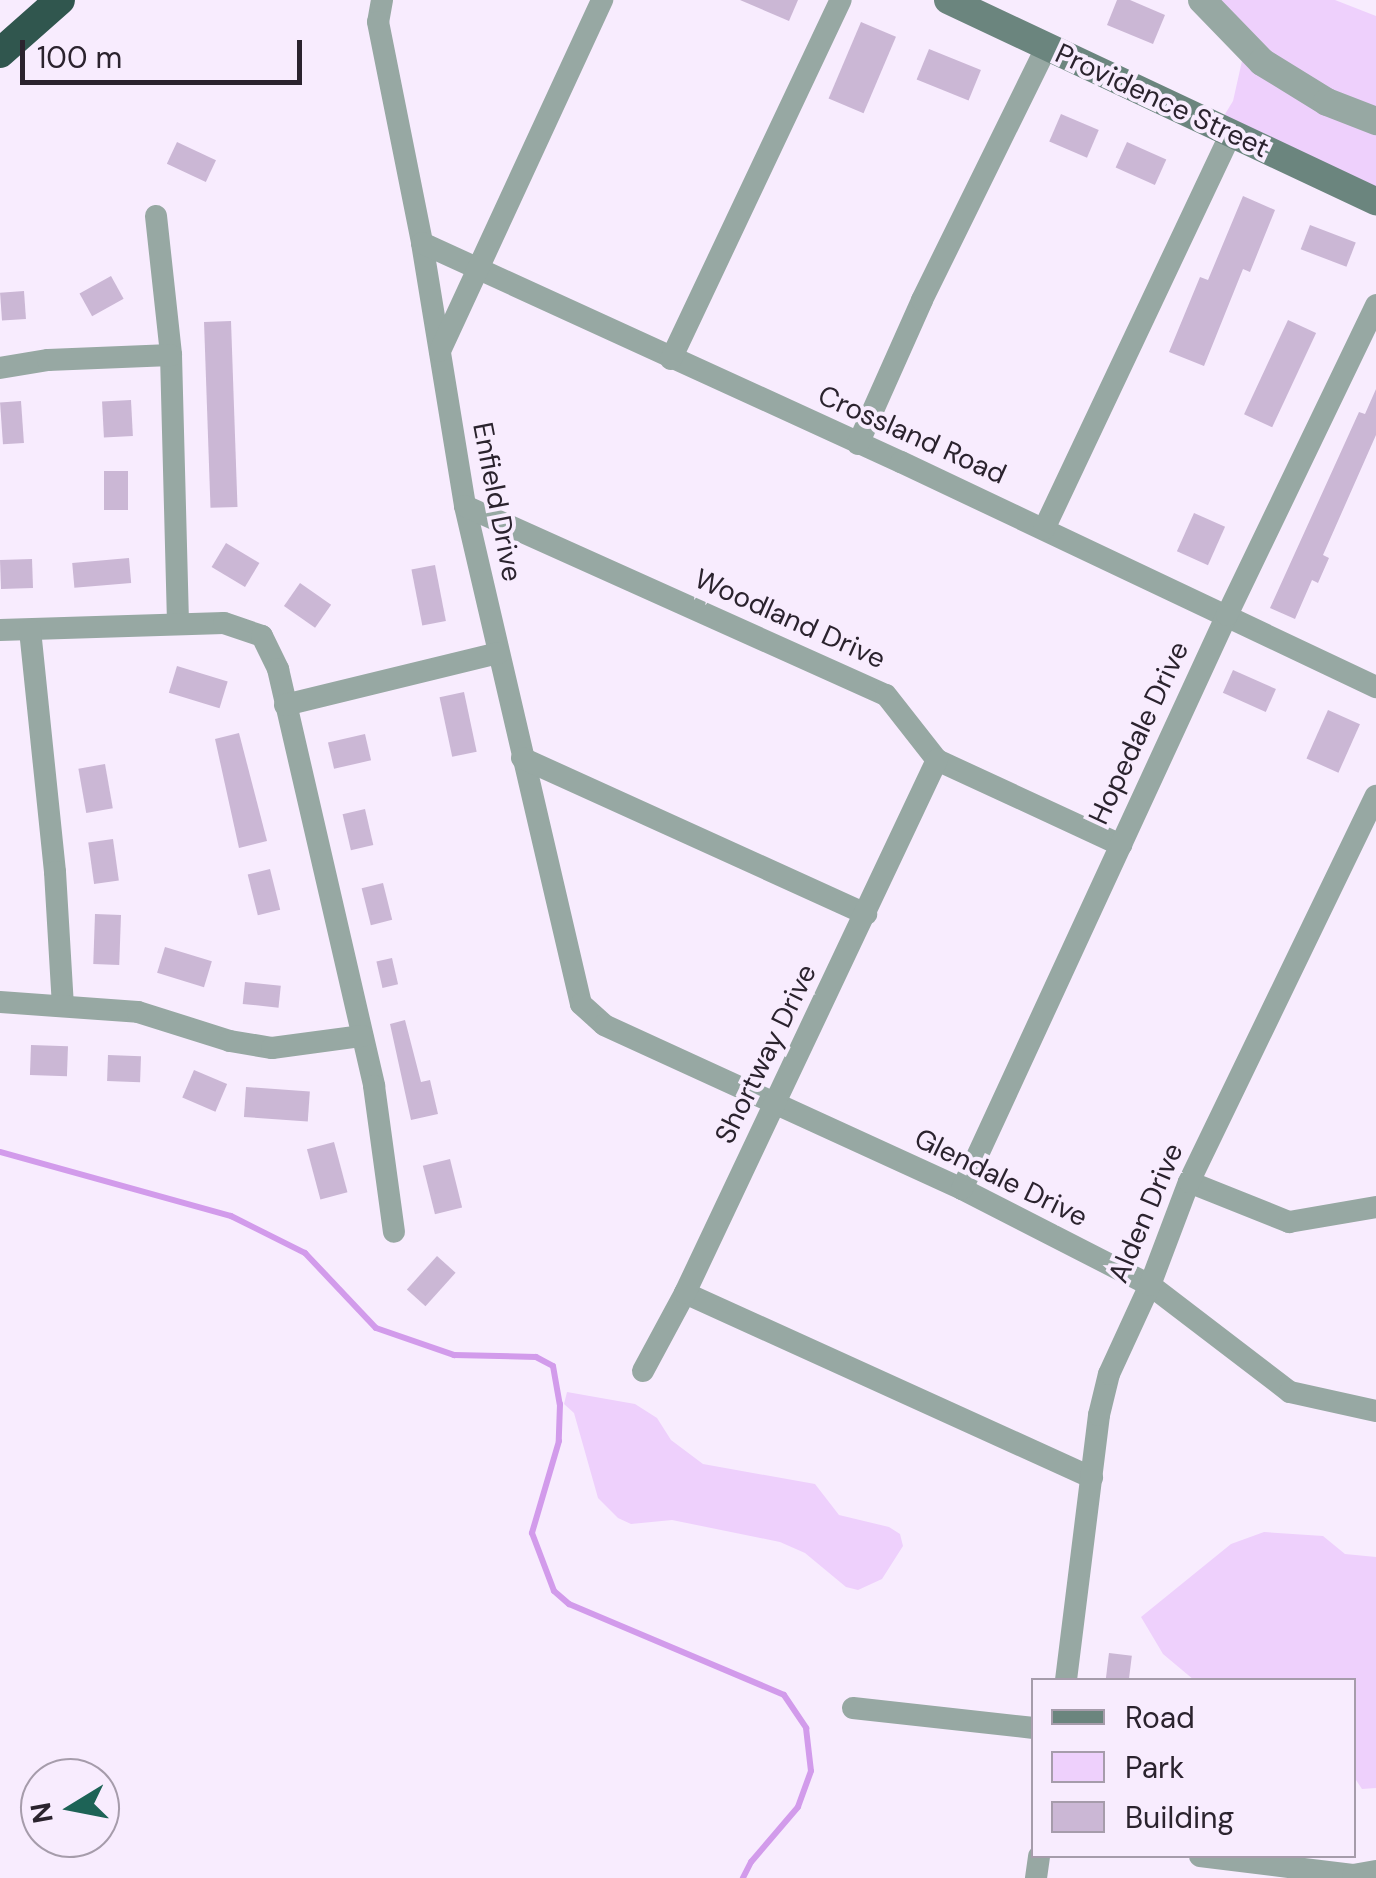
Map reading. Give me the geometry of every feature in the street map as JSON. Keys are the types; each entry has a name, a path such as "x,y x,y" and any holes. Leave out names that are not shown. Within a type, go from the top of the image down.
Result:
{"highway":[{"path":"0,53 60,0"}],"main road":[{"name":"Providence Street","path":"948,0 1376,202"}],"street":[{"name":"Enfield Drive","path":"382,0 377,10 378,22 422,243 465,506 576,993 586,1012"},
{"path":"439,353 602,0"},
{"path":"671,359 841,0"},
{"path":"1202,0 1262,62 1326,102 1376,121"},
{"path":"858,444 922,300 1046,46"},
{"path":"1044,529 1231,133"},
{"path":"156,216 171,354 178,624"},
{"name":"Crossland Road","path":"422,243 1376,686"},
{"name":"Hopedale Drive","path":"962,1189 1227,615 1376,305"},
{"path":"0,368 48,360 171,354"},
{"name":"Woodland Drive","path":"465,506 886,695 937,760 1121,846"},
{"path":"0,630 224,623 254,630 273,656 362,1036 394,1232"},
{"path":"30,630 55,872 62,1005"},
{"path":"284,705 498,652"},
{"path":"522,758 866,914"},
{"name":"Shortway Drive","path":"643,1371 685,1293 937,760"},
{"name":"Alden Drive","path":"1066,1678 1109,1374 1150,1285 1189,1182 1376,796"},
{"path":"0,1002 138,1012 230,1040 272,1048 362,1036"},
{"name":"Glendale Drive","path":"586,1012 604,1026 962,1189 1150,1285 1290,1392 1376,1411"},
{"path":"1189,1182 1289,1222 1376,1207"},
{"path":"685,1293 1092,1478"},
{"path":"854,1708 1031,1728"},
{"path":"1217,1858 1354,1874 1376,1871"}],"green space":[{"path":"1201,0 1335,0 1376,16 1376,201 1219,124 1233,101 1242,61 1233,41"},
{"path":"567,1392 635,1404 657,1418 671,1440 703,1464 815,1484 839,1515 889,1527 900,1534 903,1546 882,1579 858,1590 846,1587 805,1553 780,1542 672,1520 631,1524 618,1518 598,1498 574,1413 564,1404"},
{"path":"1264,1532 1323,1536 1345,1554 1376,1557 1376,1788 1362,1789 1356,1780 1356,1678 1192,1678 1163,1654 1141,1617 1231,1544"}],"building":[{"path":"740,0 798,0 789,21"},
{"path":"1117,0 1130,0 1165,15 1153,44 1107,25"},
{"path":"861,22 896,37 864,113 829,98"},
{"path":"929,49 981,70 969,101 917,80"},
{"path":"1061,114 1099,130 1087,158 1049,142"},
{"path":"177,142 216,160 206,182 167,164"},
{"path":"1127,142 1166,159 1155,185 1116,168"},
{"path":"1243,196 1275,210 1250,272 1243,269 1204,366 1169,352 1200,277 1208,280"},
{"path":"1310,225 1356,243 1346,267 1301,249"},
{"path":"111,276 124,299 92,316 80,293"},
{"path":"24,291 26,319 2,321 0,293"},
{"path":"1288,320 1316,333 1272,427 1244,414"},
{"path":"231,321 237,507 211,508 204,322"},
{"path":"1376,389 1376,435 1323,555 1329,558 1318,583 1312,580 1295,619 1270,608 1359,412 1365,414"},
{"path":"131,400 133,436 104,437 102,402"},
{"path":"21,401 24,443 3,444 0,402"},
{"path":"104,471 128,471 128,510 104,510"},
{"path":"1194,513 1225,527 1208,565 1177,551"},
{"path":"226,543 259,563 245,587 212,567"},
{"path":"129,558 131,583 74,588 72,563"},
{"path":"32,559 33,588 1,589 0,560"},
{"path":"435,565 446,621 422,626 411,570"},
{"path":"300,583 331,605 315,628 284,606"},
{"path":"177,666 228,681 219,708 169,693"},
{"path":"1233,670 1276,689 1266,712 1223,693"},
{"path":"464,692 477,752 452,757 440,697"},
{"path":"1328,710 1360,724 1338,773 1306,758"},
{"path":"239,733 267,841 239,848 215,739"},
{"path":"365,734 371,760 334,769 328,743"},
{"path":"105,764 113,808 86,813 78,769"},
{"path":"365,809 373,845 351,850 343,814"},
{"path":"113,839 119,881 94,884 88,842"},
{"path":"270,869 280,910 258,915 248,875"},
{"path":"383,883 392,920 371,925 362,888"},
{"path":"95,914 121,915 119,965 93,964"},
{"path":"165,947 212,961 204,987 157,973"},
{"path":"392,958 398,984 382,988 376,962"},
{"path":"245,982 281,986 279,1008 243,1004"},
{"path":"405,1020 421,1082 430,1080 438,1114 411,1120 390,1024"},
{"path":"31,1045 68,1046 67,1076 30,1075"},
{"path":"108,1055 141,1056 140,1082 107,1081"},
{"path":"194,1070 227,1084 215,1112 182,1098"},
{"path":"246,1087 310,1091 308,1121 244,1117"},
{"path":"334,1142 347,1192 320,1199 307,1149"},
{"path":"450,1159 462,1208 435,1214 423,1166"},
{"path":"437,1256 456,1273 425,1306 407,1289"},
{"path":"1109,1653 1132,1656 1129,1678 1106,1678"}],"waterway":[{"path":"0,1152 231,1216 305,1253 376,1328 454,1355 536,1357 553,1366 560,1404 559,1441 532,1533 554,1591 569,1604 784,1695 806,1728 811,1771 798,1807 751,1862 743,1878"}]}
